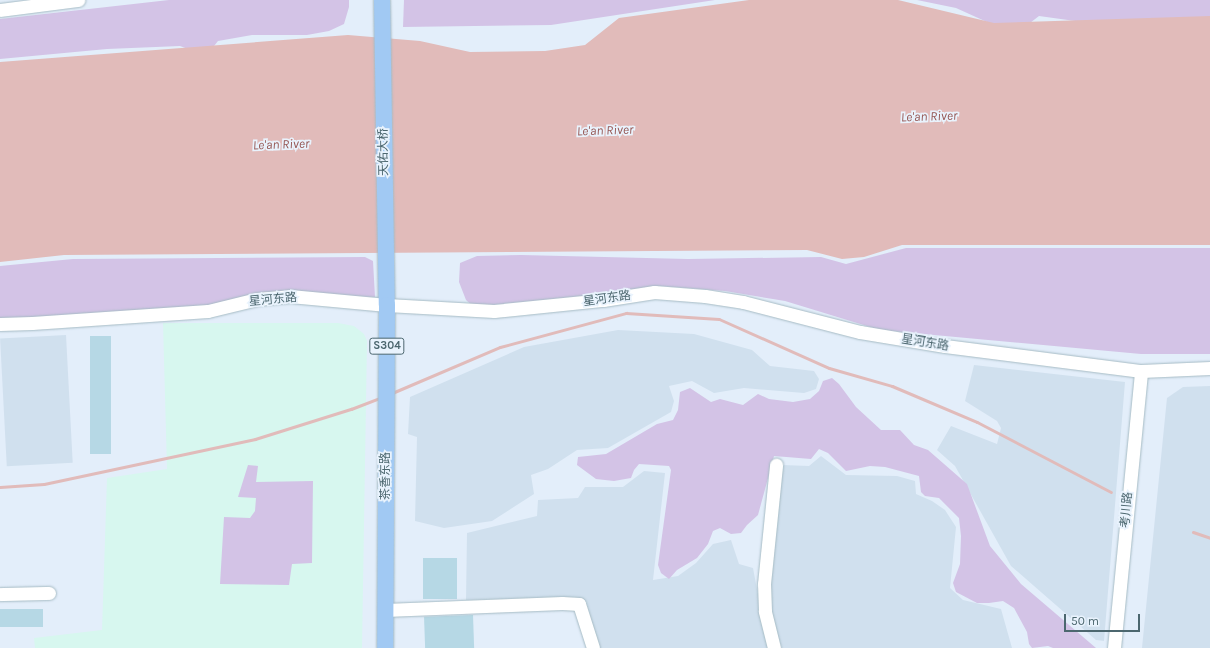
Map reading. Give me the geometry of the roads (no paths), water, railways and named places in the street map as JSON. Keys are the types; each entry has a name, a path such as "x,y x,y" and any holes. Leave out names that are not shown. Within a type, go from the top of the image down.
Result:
{"main road":[{"name":"天佑大桥","path":"382,0 387,305"},
{"name":"茶香东路","path":"385,648 387,305"}],"street":[{"path":"0,10 78,0"},
{"name":"星河东路","path":"0,324 32,324 208,311 257,299 290,296 387,305 494,311 603,300 654,292 705,296 743,302 860,332 945,346 1141,371 1210,368"},
{"name":"考川路","path":"1114,648 1141,371"},
{"path":"774,648 765,611 764,584 776,465"},
{"path":"0,594 49,593"},
{"path":"386,610 562,603 579,604 593,648"}],"water":[{"name":"Le'an River","path":"749,0 898,0 994,23 1210,16 1210,245 902,245 864,257 842,259 807,250 64,255 0,262 0,62 348,35 420,41 470,52 545,51 585,45 619,18"}],"waterway":[{"path":"392,393 500,347 626,313 719,319 829,368 892,386 977,422 1111,492"},
{"path":"0,487 44,484 255,439 351,409 382,397"},
{"path":"1193,532 1210,538"}]}
